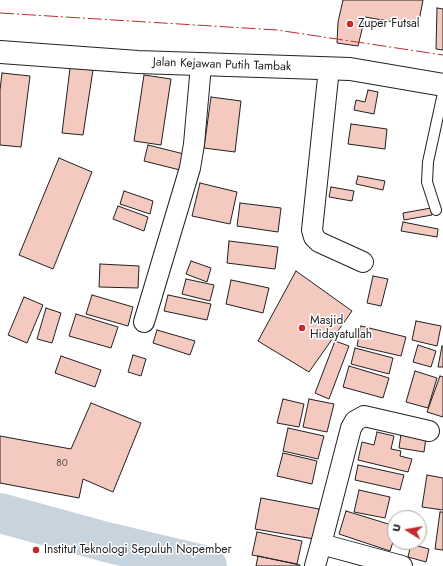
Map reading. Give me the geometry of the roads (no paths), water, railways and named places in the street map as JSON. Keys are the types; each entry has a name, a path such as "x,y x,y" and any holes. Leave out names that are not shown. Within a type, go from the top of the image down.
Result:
{"street":[{"name":"Jalan Kejawan Putih Tambak","path":"0,52 201,65 350,69 443,85"},
{"path":"144,322 190,168 194,144 201,65"},
{"path":"329,68 312,230 314,237 319,242 363,262"},
{"path":"315,566 322,544 351,428 355,421 364,416 429,431"},
{"path":"322,544 402,566"}],"lane":[{"path":"436,210 427,182 428,162 443,94"}],"waterway":[{"path":"0,513 106,542 207,566"}],"place":[{"name":"Zuper Futsal","path":"350,24"},
{"name":"Masjid Hidayatullah","path":"302,328"},
{"name":"Institut Teknologi Sepuluh Nopember","path":"36,550"}]}
